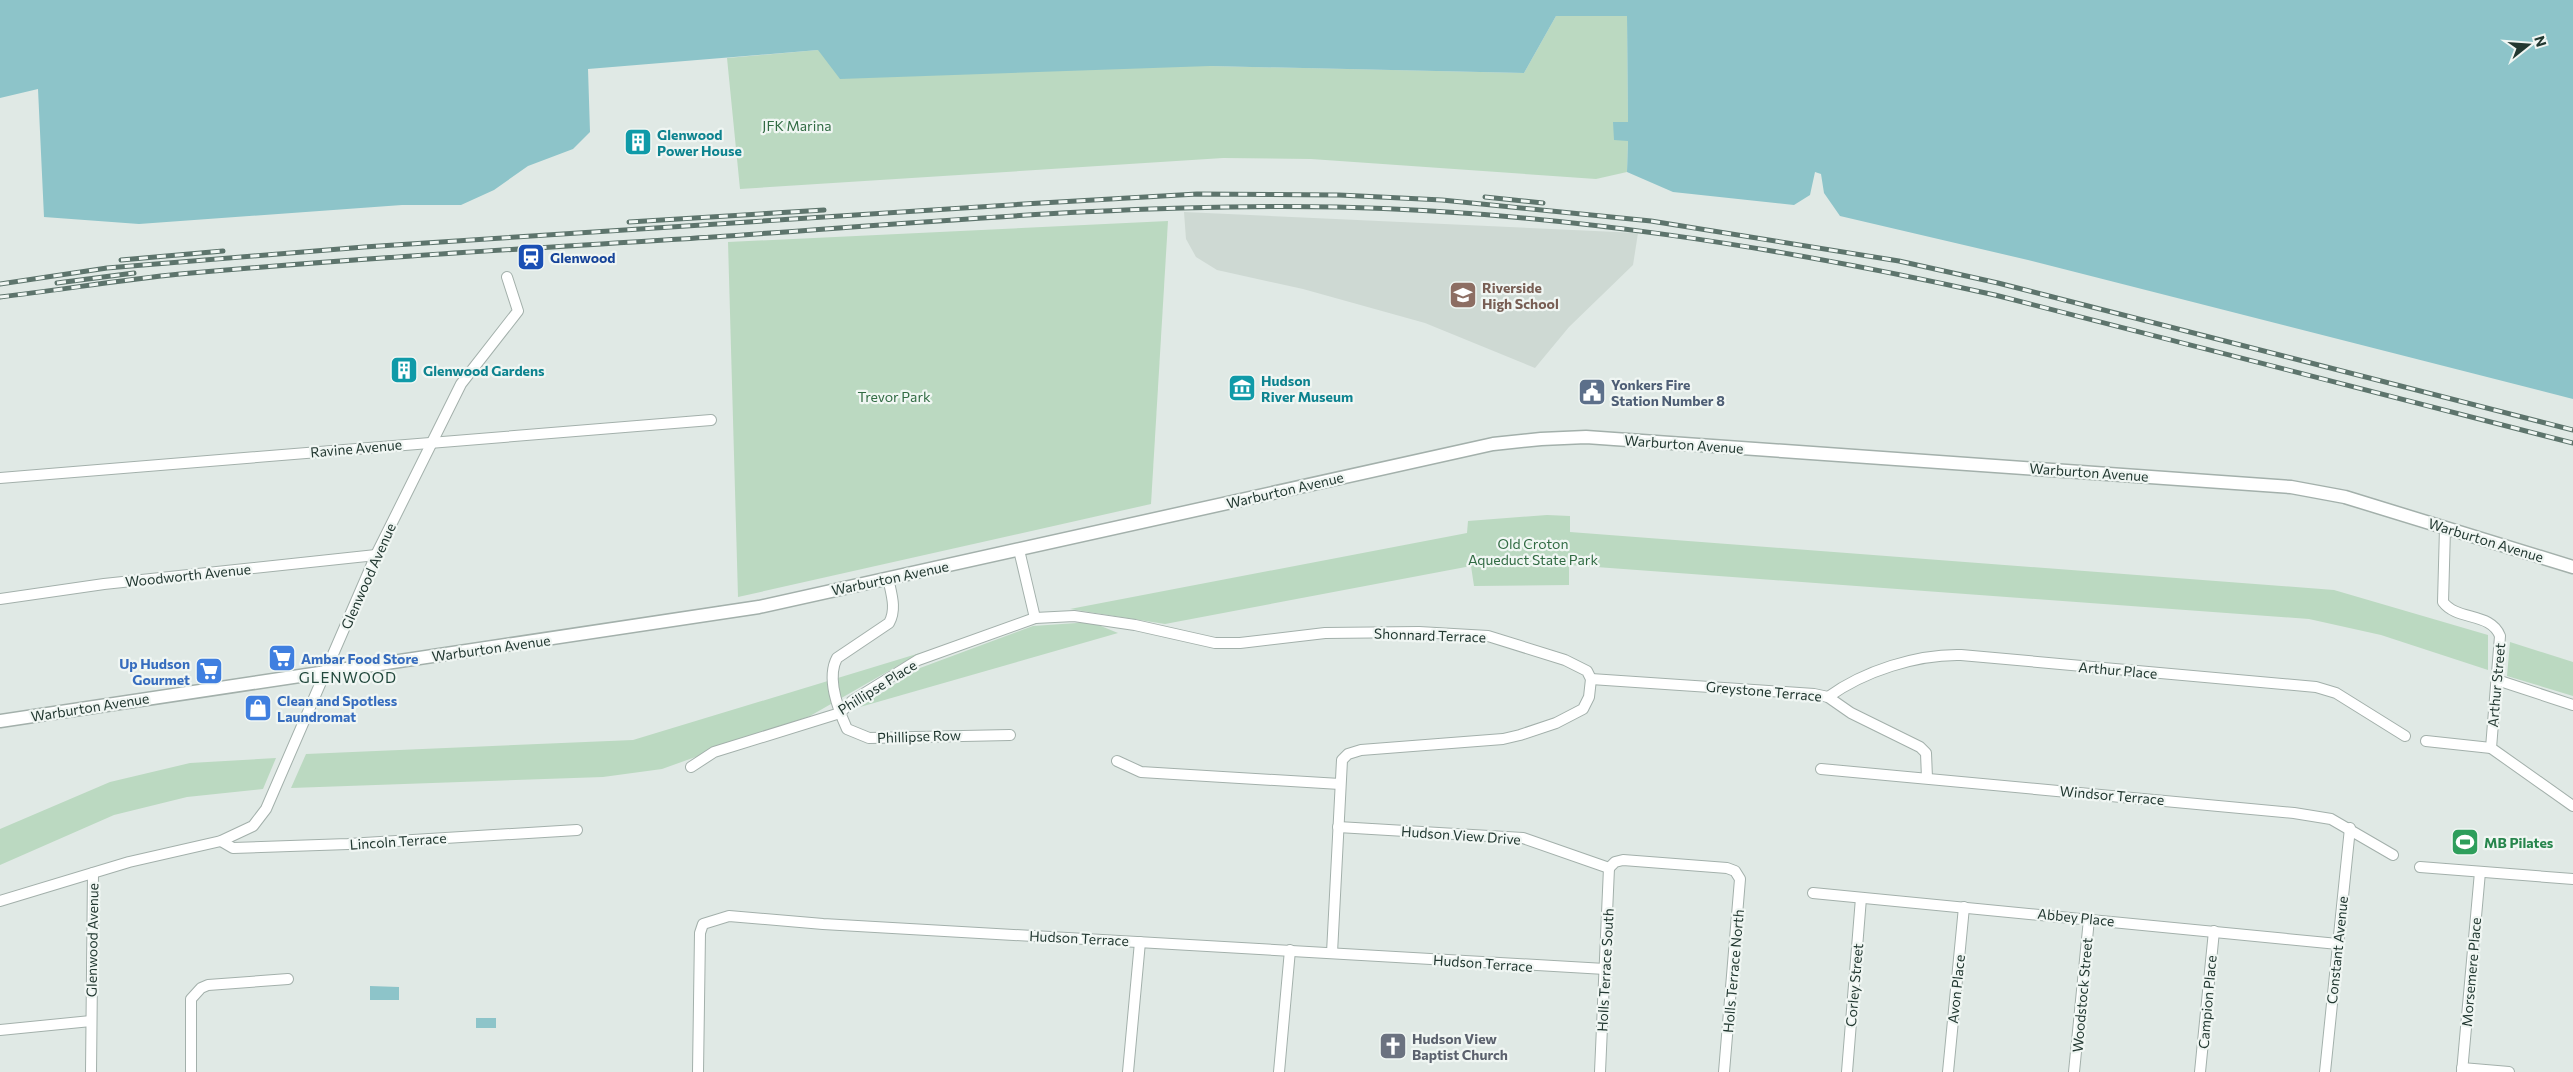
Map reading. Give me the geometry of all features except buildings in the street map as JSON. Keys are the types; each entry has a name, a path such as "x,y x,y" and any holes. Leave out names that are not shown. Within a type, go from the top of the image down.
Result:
{"street":[{"name":"Glenwood Avenue","path":"91,1072 93,873 221,841 253,826 266,809 376,555 434,442 461,384 518,312 507,276"},
{"name":"Ravine Avenue","path":"0,478 711,420"},
{"name":"Warburton Avenue","path":"0,721 759,607 1493,444 1534,439 1586,437 2291,488 2345,498 2573,567"},
{"name":"Arthur Street","path":"2445,528 2441,593 2443,602 2454,612 2483,620 2498,629 2500,636 2491,748"},
{"path":"1018,550 1036,618"},
{"name":"Woodworth Avenue","path":"0,599 104,584 376,555"},
{"path":"840,713 832,676 833,666 837,658 889,623 893,617 894,606 888,578"},
{"name":"Shonnard Terrace","path":"1036,618 1091,617 1215,643 1240,643 1325,633 1419,632 1488,636 1565,660 1587,671 1591,679"},
{"name":"Phillipse Place","path":"691,767 714,752 840,713 852,701 918,660 1036,618"},
{"name":"Arthur Place","path":"1828,698 1845,685 1913,659 1936,654 1961,655 2316,687 2336,693 2404,736"},
{"path":"1332,952 1342,760 1348,754 1361,750 1504,739 1569,718 1583,709 1589,698 1591,679"},
{"name":"Greystone Terrace","path":"1591,679 1814,694 1828,698 1851,713 1920,747 1926,753 1928,778"},
{"path":"2497,680 2573,705"},
{"name":"Phillipse Row","path":"840,713 847,729 869,738 1010,735"},
{"path":"2426,741 2491,748 2573,806"},
{"path":"1117,761 1141,772 1340,784"},
{"name":"Windsor Terrace","path":"1821,769 2294,813 2331,819 2350,828 2393,855"},
{"name":"Hudson View Drive","path":"1338,827 1522,838 1609,868"},
{"name":"Constant Avenue","path":"2325,1072 2350,828"},
{"name":"Lincoln Terrace","path":"221,841 233,848 348,844 577,830"},
{"name":"Holls Terrace North","path":"1609,868 1614,862 1623,860 1727,868 1736,872 1740,879 1724,1072"},
{"path":"2420,867 2573,879"},
{"name":"Holls Terrace South","path":"1600,1072 1609,868"},
{"name":"Morsemere Place","path":"2462,1070 2480,872"},
{"path":"0,901 93,873"},
{"name":"Abbey Place","path":"1813,893 2338,944"},
{"name":"Corley Street","path":"1847,1072 1861,898"},
{"name":"Avon Place","path":"1948,1072 1964,907"},
{"name":"Hudson Terrace","path":"698,1072 700,933 703,924 728,916 823,924 1605,969"},
{"name":"Woodstock Street","path":"2074,1072 2089,919"},
{"name":"Campion Place","path":"2200,1072 2214,931"},
{"path":"1128,1072 1140,942"},
{"path":"1279,1072 1290,950"},
{"path":"191,1072 191,999 201,988 208,985 288,979"},
{"path":"0,1030 91,1021"},
{"path":"2462,1070 2509,1072"}],"shaded area":[{"name":"Riverside High School","path":"1184,212 1638,233 1633,265 1569,327 1535,368 1425,323 1303,289 1217,270 1196,257 1186,239"}],"green space":[{"name":"JFK Marina","path":"1556,16 1627,16 1628,122 1614,122 1614,140 1628,140 1627,172 1596,179 1311,159 1223,158 740,189 727,58 818,50 1210,66 1524,73"},
{"name":"Trevor Park","path":"1168,221 1151,504 738,597 728,242"},
{"name":"Old Croton Aqueduct State Park","path":"1547,515 1570,516 1570,532 2334,590 2488,635 2488,670 2381,635 2309,619 1569,565 1569,585 1474,586 1471,566 1165,624 1070,609 1467,533 1468,521"},
{"path":"1091,622 1118,633 860,707 920,668 1033,626"},
{"path":"2510,642 2573,662 2573,696 2507,676"},
{"path":"920,653 810,716 662,769 603,777 291,788 306,754 633,740"},
{"path":"276,758 263,789 187,797 114,815 0,865 0,829 110,782 190,763"}],"water":[{"path":"0,0 2573,0 2573,399 2028,260 1840,216 1824,193 1821,174 1815,172 1810,195 1794,205 1673,192 1627,172 1628,141 1614,140 1613,122 1628,122 1627,16 1556,16 1524,73 1210,66 840,79 818,50 588,69 590,132 573,149 528,166 494,190 461,205 402,205 139,224 44,217 38,89 0,98"},
{"path":"370,986 399,987 399,1000 370,1000"},
{"path":"476,1018 496,1018 496,1028 476,1028"}],"railway":[{"path":"0,284 107,268 364,247 1024,204 1197,194 1339,195 1442,200 1651,221 1899,261 1998,283 2573,430"},
{"path":"1485,197 1543,203"},
{"path":"0,297 158,276 246,268 1024,215 1180,208 1259,207 1420,210 1586,224 1668,235 1750,247 1914,278 1995,295 2573,443"},
{"path":"629,222 824,210"},
{"path":"121,260 223,251"},
{"path":"57,283 134,273"}],"place":[{"name":"Glenwood Power House","path":"638,142"},
{"name":"Glenwood","path":"531,257"},
{"name":"Riverside High School","path":"1463,295"},
{"name":"Glenwood Gardens","path":"404,370"},
{"name":"Hudson River Museum","path":"1242,388"},
{"name":"Yonkers Fire Station Number 8","path":"1592,392"},
{"name":"Ambar Food Store","path":"282,658"},
{"name":"Up Hudson Gourmet","path":"209,671"},
{"name":"Clean and Spotless Laundromat","path":"258,708"},
{"name":"MB Pilates","path":"2465,842"},
{"name":"Hudson View Baptist Church","path":"1393,1046"}],"district":[{"name":"GLENWOOD","path":"348,677"}]}
